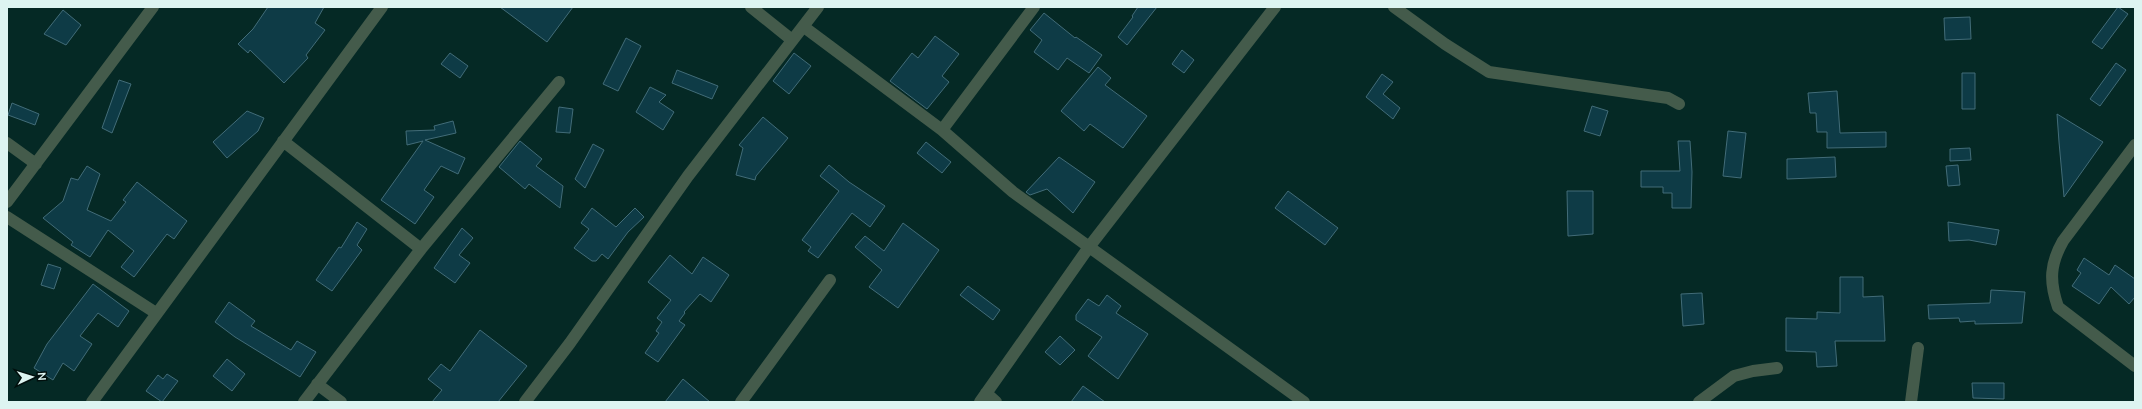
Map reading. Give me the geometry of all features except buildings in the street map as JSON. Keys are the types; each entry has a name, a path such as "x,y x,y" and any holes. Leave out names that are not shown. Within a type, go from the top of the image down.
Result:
{"street":[{"path":"7,202 153,7"},
{"path":"92,402 382,7"},
{"path":"751,7 792,40"},
{"path":"525,402 570,343 688,176 818,7"},
{"path":"942,130 1034,7"},
{"path":"996,402 983,398 1089,247 1274,7"},
{"path":"1394,7 1445,44 1489,72 1668,98 1679,104"},
{"path":"804,27 942,130 1013,192 1304,402"},
{"path":"304,402 420,249 559,82"},
{"path":"283,141 420,249"},
{"path":"7,143 36,164"},
{"path":"2135,146 2063,241 2054,258 2052,275 2053,293 2058,307 2135,366"},
{"path":"7,216 156,313"},
{"path":"741,402 830,280"},
{"path":"1911,402 1918,348"},
{"path":"1699,402 1734,376 1753,371 1777,368"},
{"path":"317,384 341,402"}]}
